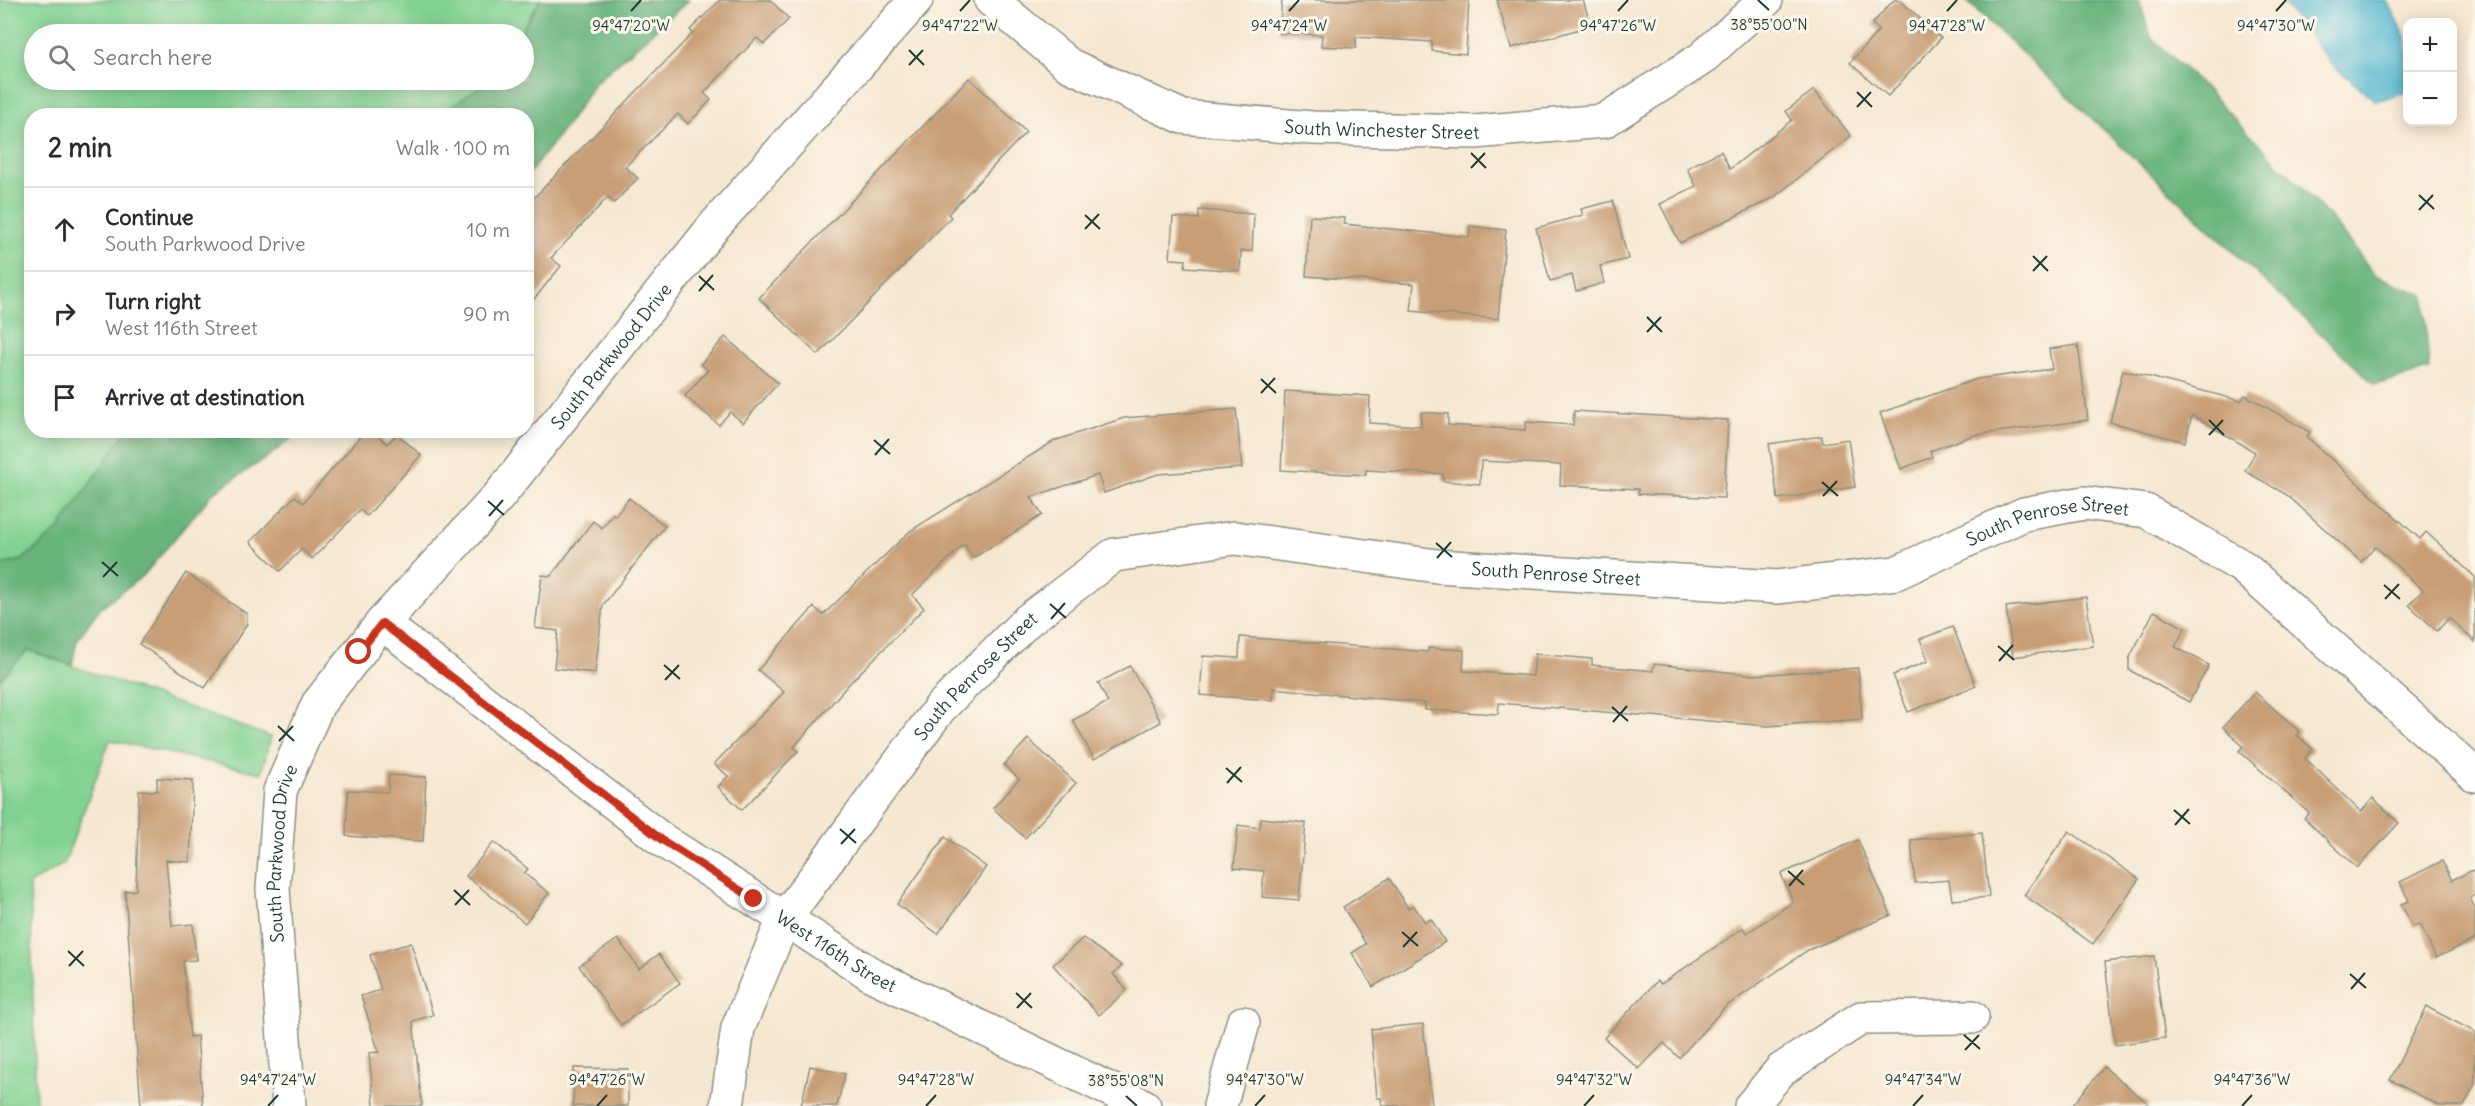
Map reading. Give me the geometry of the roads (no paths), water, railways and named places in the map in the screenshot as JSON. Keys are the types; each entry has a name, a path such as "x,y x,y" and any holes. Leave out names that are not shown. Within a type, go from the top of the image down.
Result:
{"street":[{"name":"South Parkwood Drive","path":"289,1106 273,889 280,791 318,705 382,623 499,496 715,225 916,0"},
{"name":"South Winchester Street","path":"991,0 1069,65 1184,117 1312,128 1475,132 1604,121 1701,59 1766,0"},
{"name":"South Penrose Street","path":"727,1106 738,1028 784,919 940,708 1027,621 1114,555 1235,538 1437,566 1777,587 1896,573 2024,514 2084,503 2146,511 2243,567 2475,775"},
{"name":"West 116th Street","path":"382,623 662,840 784,919 874,976 1144,1106"},
{"path":"1751,1106 1781,1070 1861,1018 1972,1017"},
{"path":"1220,1106 1243,1023"}],"water":[{"path":"2281,0 2387,0 2403,33 2403,93 2376,101 2331,64"}]}
